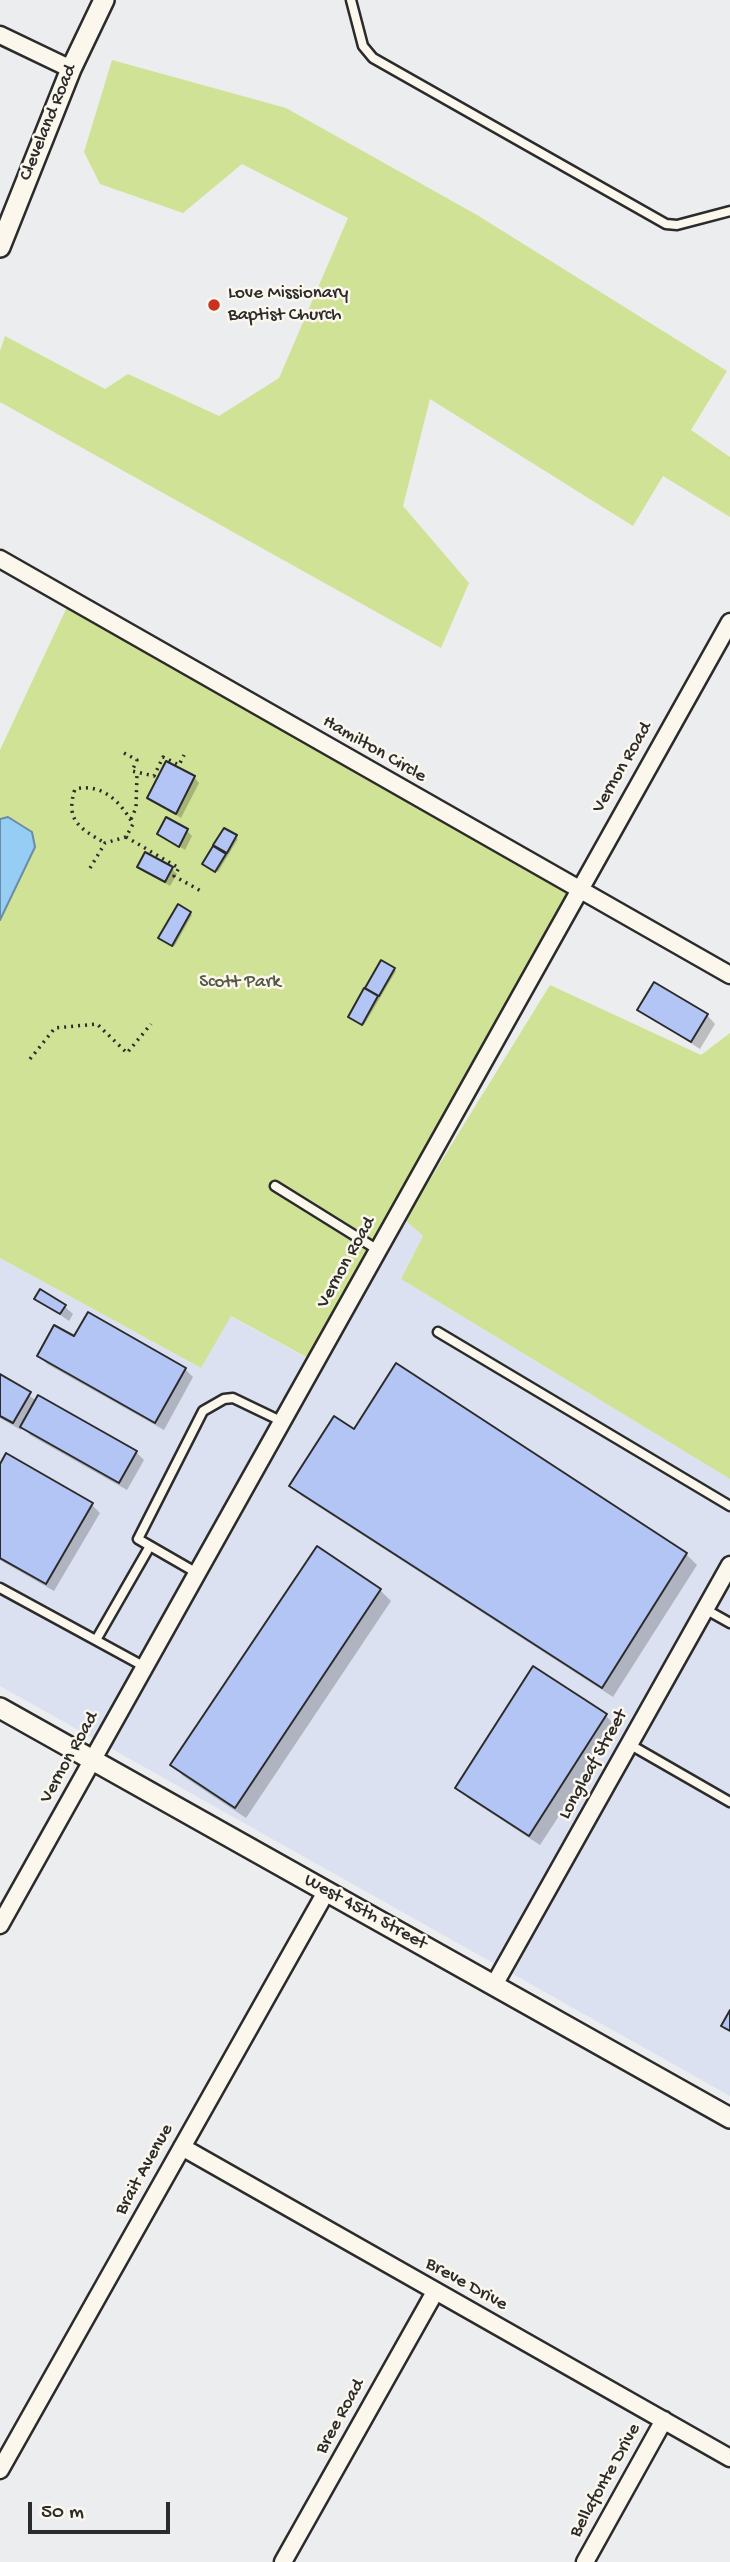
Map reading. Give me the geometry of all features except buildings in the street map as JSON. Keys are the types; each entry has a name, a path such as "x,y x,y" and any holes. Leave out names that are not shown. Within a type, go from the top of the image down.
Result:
{"street":[{"name":"Cleveland Road","path":"0,247 71,69 104,0"},
{"path":"0,35 71,69"},
{"name":"Hamilton Circle","path":"0,559 730,975"},
{"name":"Vernon Road","path":"0,1925 730,622"},
{"name":"Longleaf Street","path":"494,1984 730,1565"},
{"name":"West 45th Street","path":"0,1708 730,2118"},
{"name":"Brait Avenue","path":"0,2470 326,1892"},
{"name":"Breve Drive","path":"182,2147 730,2458"},
{"name":"Bree Road","path":"283,2562 435,2292"},
{"name":"Bellafonte Drive","path":"585,2562 664,2420"}],"lane":[{"path":"351,0 363,46 373,58 666,224 677,225 730,211"},
{"path":"275,1186 378,1250"},
{"path":"438,1332 730,1506"},
{"path":"197,1573 138,1539 204,1411 223,1399 233,1398 283,1422"},
{"path":"96,1640 150,1546"},
{"path":"0,1588 145,1667"},
{"path":"705,1609 730,1623"},
{"path":"629,1744 730,1802"}],"path":[{"path":"124,753 137,760 132,771 137,774 148,772 154,776 163,757 179,765 184,755"},
{"path":"131,820 136,808 137,774"},
{"path":"90,868 105,843 126,837 133,824 99,788 90,786 75,789 70,809 72,816 84,831 105,843"},
{"path":"126,837 179,868 174,876 201,891"},
{"path":"30,1059 55,1028 97,1024 127,1053 151,1024"}],"shaded area":[{"path":"391,1208 423,1236 401,1279 730,1479 730,2096 0,1686 0,1258 201,1368 230,1316 307,1358"}],"green space":[{"path":"112,60 286,108 477,215 727,371 691,430 730,457 730,517 663,476 633,526 430,399 403,506 469,583 441,648 0,402 0,351 5,336 105,389 128,374 219,416 279,378 348,218 242,164 183,213 100,184 84,152"},
{"name":"Scott Park","path":"67,607 567,893 308,1358 231,1316 201,1368 0,1258 0,750"},
{"path":"550,985 701,1055 730,1033 730,1479 401,1279 423,1236 405,1220"}],"water":[{"path":"8,817 32,832 35,847 0,920 0,819"}],"place":[{"name":"Love Missionary Baptist Church","path":"214,305"}]}
